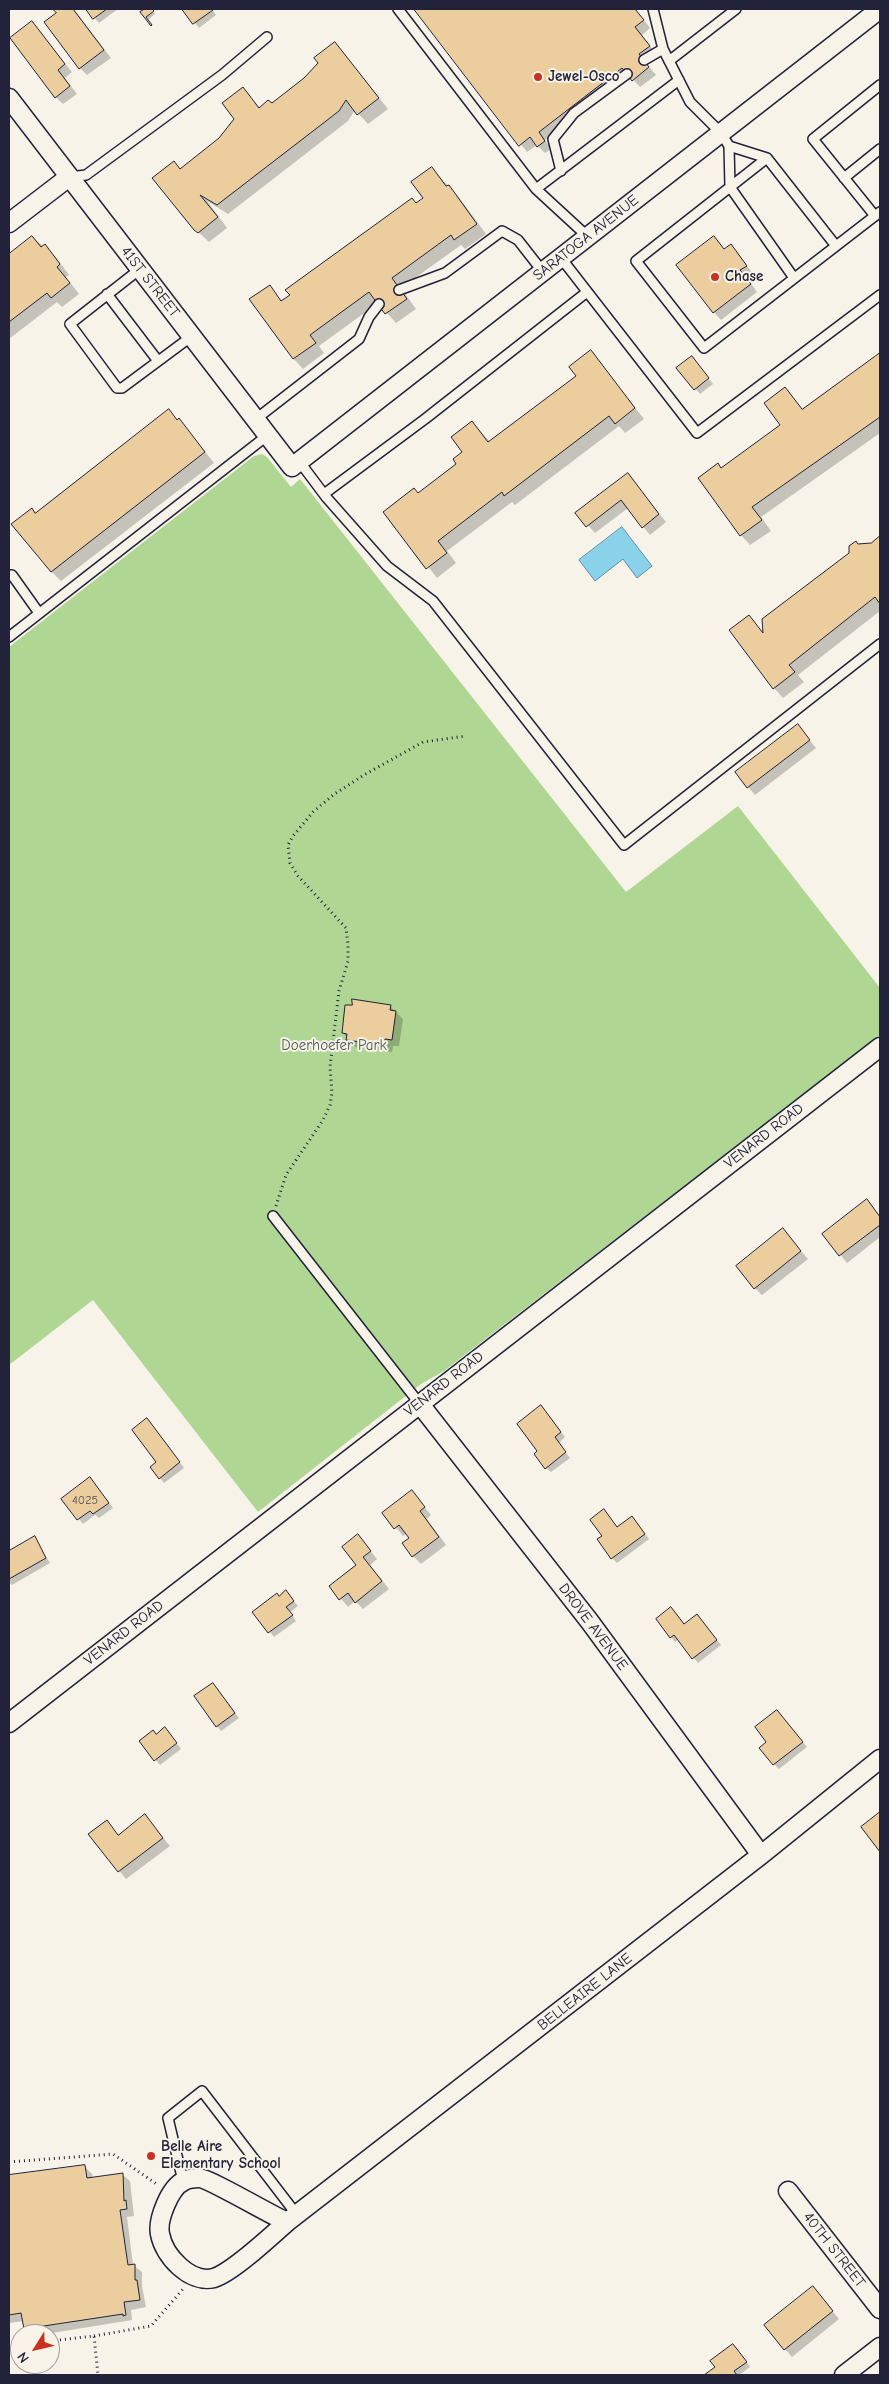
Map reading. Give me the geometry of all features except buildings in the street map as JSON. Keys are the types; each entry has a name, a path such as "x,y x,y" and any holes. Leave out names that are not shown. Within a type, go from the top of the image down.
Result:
{"street":[{"name":"SARATOGA AVENUE","path":"296,464 587,236 725,139 880,9"},
{"name":"41ST STREET","path":"9,98 268,435 296,464"},
{"path":"9,223 69,177"},
{"name":"VENARD ROAD","path":"9,1723 880,1047"},
{"name":"DROVE AVENUE","path":"419,1403 590,1622 761,1855"},
{"name":"BELLEAIRE LANE","path":"194,2276 198,2279 215,2278 246,2258 292,2219 761,1855 880,1759"},
{"path":"194,2276 181,2268 166,2251 159,2233 163,2210 177,2188 201,2178 292,2219"},
{"name":"40TH STREET","path":"788,2191 880,2309"},
{"path":"844,2375 880,2347"}],"lane":[{"path":"398,9 536,189 587,236"},
{"path":"653,9 663,49 690,102 725,139 767,158 836,246"},
{"path":"669,61 736,9"},
{"path":"69,177 86,175 222,75 267,37"},
{"path":"644,60 663,49"},
{"path":"561,171 553,139 574,112 627,74"},
{"path":"536,189 679,80"},
{"path":"767,158 636,261 704,348 878,214 844,178 813,139 880,85"},
{"path":"725,139 730,187 794,278"},
{"path":"844,178 880,149"},
{"path":"399,290 445,273 502,230 518,240 543,272"},
{"path":"561,258 697,433 880,295"},
{"path":"140,269 70,324 116,388 120,389 192,336"},
{"path":"324,494 425,419 587,292"},
{"path":"107,294 158,361"},
{"path":"256,419 359,339 369,317 379,304"},
{"path":"9,636 268,435"},
{"path":"296,464 387,566 433,601 624,845 880,644"},
{"path":"9,574 12,575 40,613"},
{"path":"273,1216 419,1403"},
{"path":"177,2188 168,2118 202,2091 292,2219"}],"path":[{"path":"273,1216 286,1175 323,1120 330,1105 332,1093 330,1067 339,991 348,961 346,928 298,876 290,863 288,845 313,812 333,795 364,775 423,742 466,736"},
{"path":"9,2162 113,2154 177,2188"},
{"path":"60,2340 152,2326 194,2276"},
{"path":"94,2336 98,2375"}],"green space":[{"name":"Doerhoefer Park","path":"262,454 267,457 291,487 300,479 626,892 738,806 880,988 880,1035 444,1371 421,1384 258,1512 93,1300 9,1365 9,647 254,456"}],"water":[{"path":"622,527 652,566 637,578 623,559 595,581 579,560"}],"place":[{"name":"Jewel-Osco","path":"538,77"},
{"name":"Chase","path":"715,277"},
{"name":"Belle Aire Elementary School","path":"151,2156"}]}
